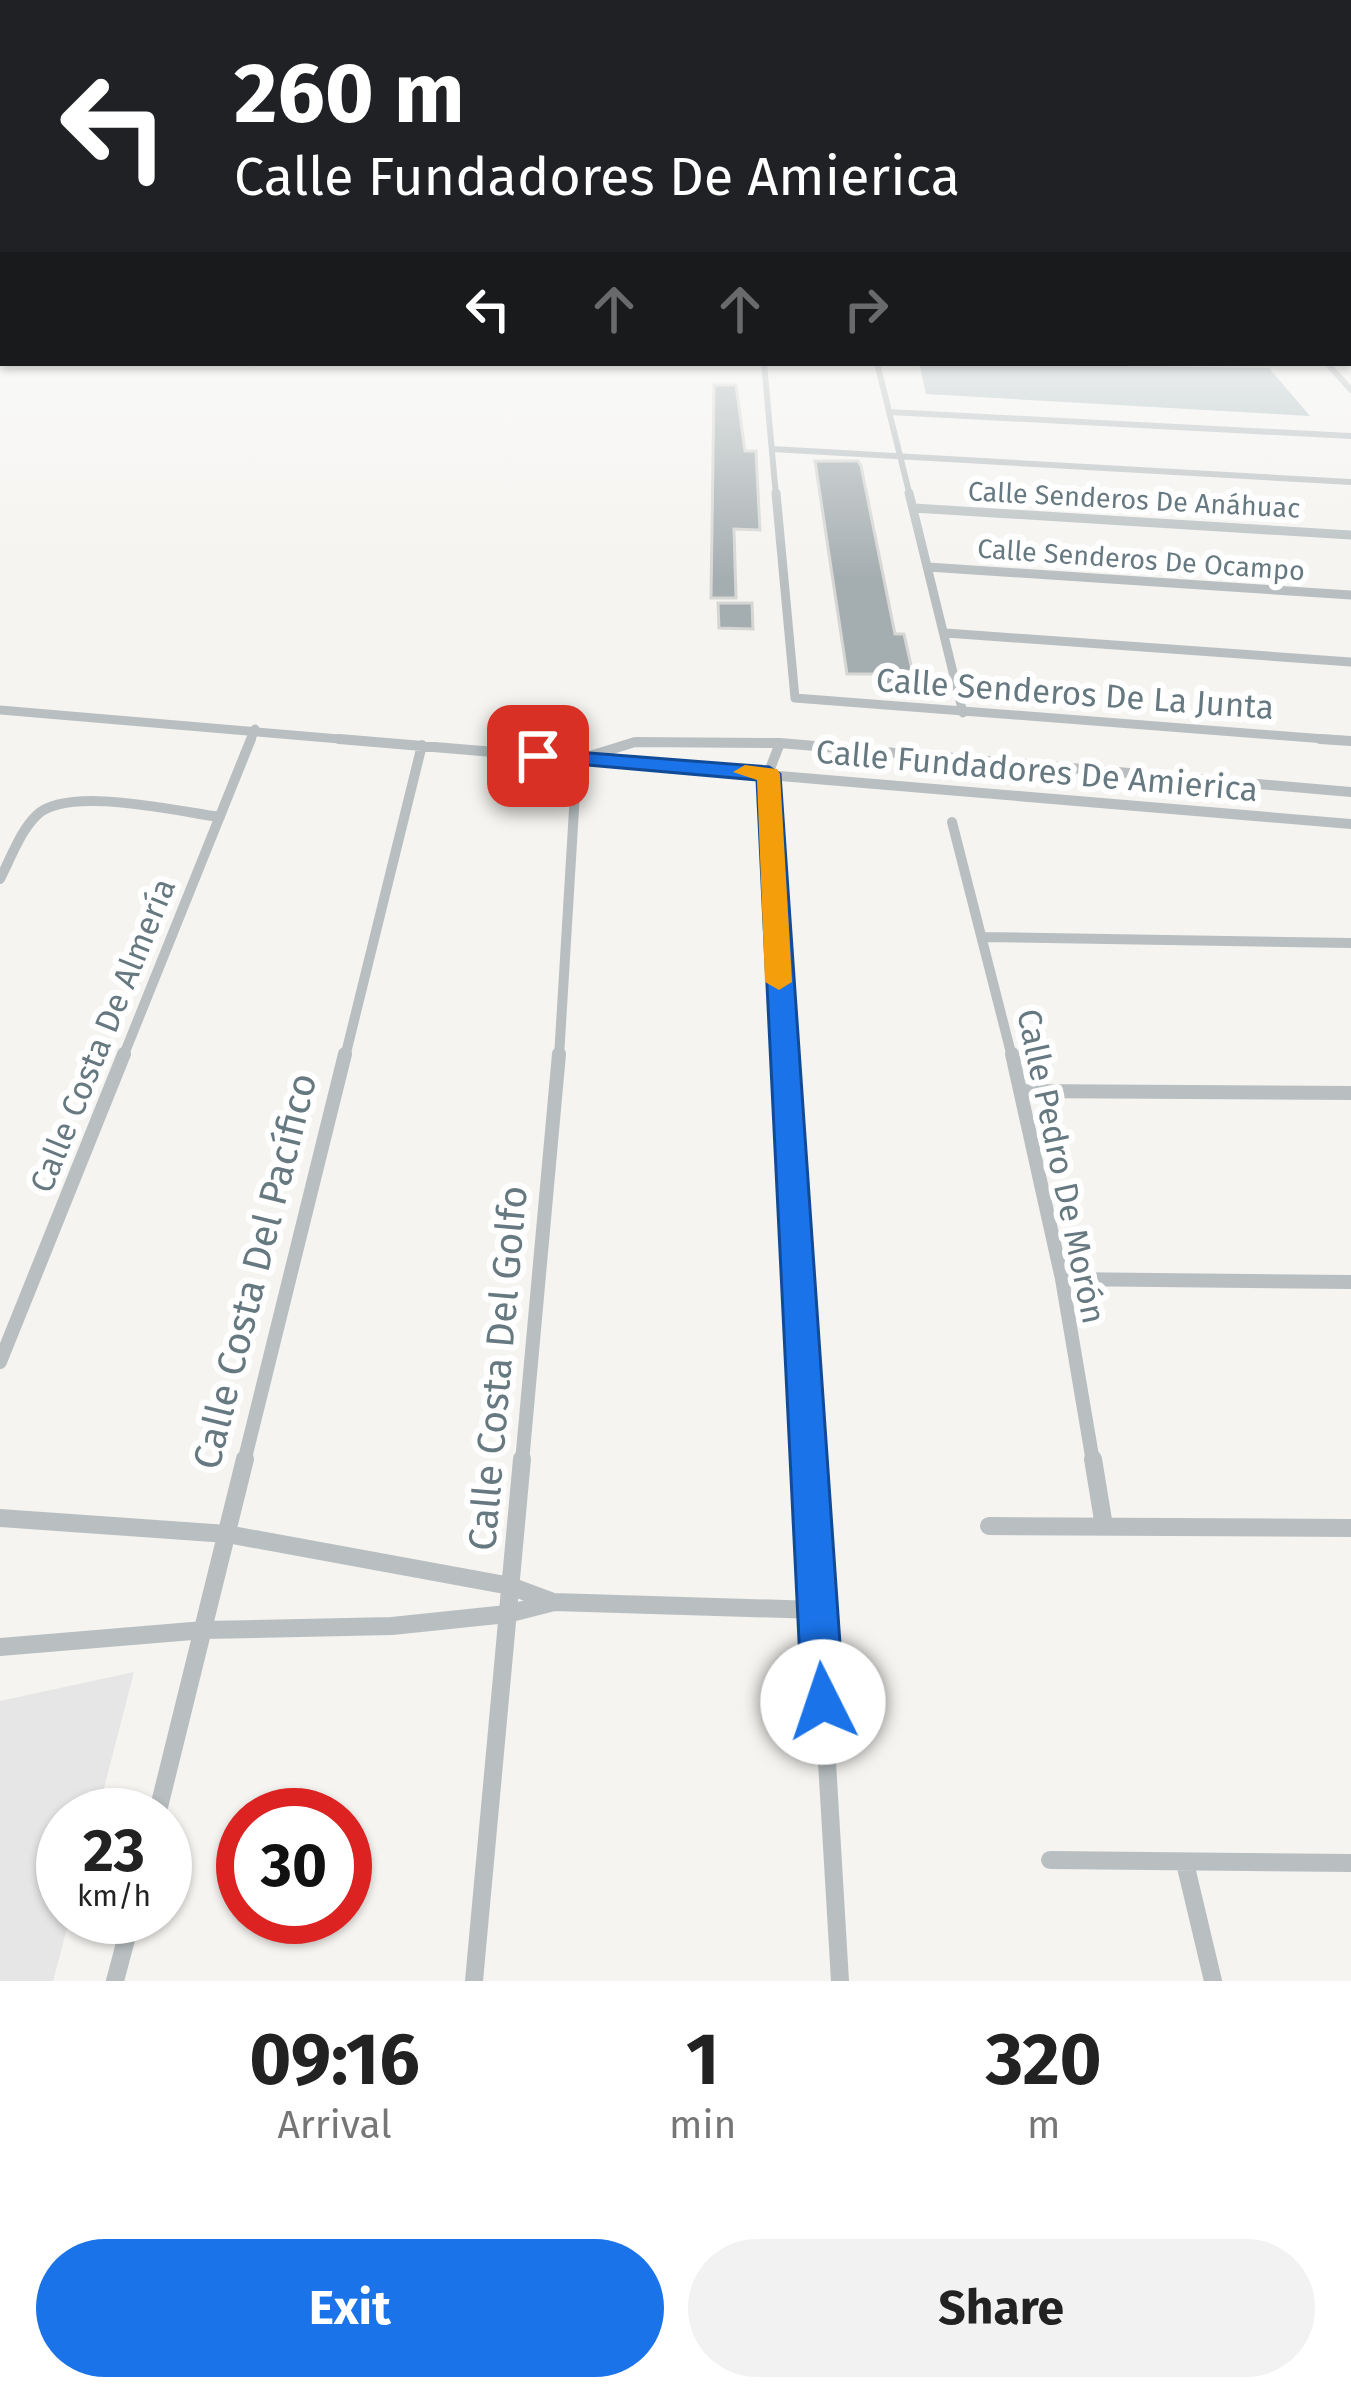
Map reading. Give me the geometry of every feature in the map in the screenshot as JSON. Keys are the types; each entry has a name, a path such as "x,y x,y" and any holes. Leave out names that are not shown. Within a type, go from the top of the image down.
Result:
{"street":[{"path":"767,395 772,449 1351,482"},
{"path":"885,395 964,713"},
{"path":"889,412 1351,436"},
{"name":"Calle Senderos De La Junta","path":"772,449 795,698 1351,741"},
{"name":"Calle Senderos De Anáhuac","path":"914,508 1351,535"},
{"name":"Calle Senderos De Ocampo","path":"928,567 1351,595"},
{"path":"946,633 1351,662"},
{"name":"Calle Fundadores De Amierica","path":"0,710 1351,824"},
{"name":"Calle Costa De Almería","path":"0,1362 255,728"},
{"path":"577,760 635,742 780,742 1351,792"},
{"path":"780,742 769,774 840,1981"},
{"name":"Calle Costa Del Pacífico","path":"164,1788 422,745"},
{"name":"Calle Costa Del Golfo","path":"474,1981 560,1043 577,760"},
{"path":"0,879 35,817 50,805 83,803 220,817"},
{"name":"Calle Pedro De Morón","path":"952,822 1021,1090 1062,1280 1104,1526"},
{"path":"982,937 1351,943"},
{"path":"1021,1090 1351,1093"},
{"path":"1062,1280 1351,1282"},
{"path":"0,1518 226,1534 510,1586 554,1602"},
{"path":"989,1526 1351,1528"},
{"path":"0,1647 204,1630 392,1626 508,1614 554,1602 817,1610"},
{"path":"1050,1860 1351,1863"},
{"path":"1185,1863 1214,1981"},
{"path":"116,1981 125,1944"}],"shaded area":[{"path":"951,395 1292,395 1310,416"},
{"path":"134,1672 104,1788 36,1788 36,1944 63,1944 53,1981 0,1981 0,1701"}],"building":[{"path":"714,395 737,395 745,451 756,451 760,530 734,529 736,598 711,598"},
{"path":"815,461 858,461 861,466 895,634 904,634 916,688 885,687 883,674 847,674"},
{"path":"718,603 752,603 753,629 719,628"}],"slow traffic":[{"path":"745,772 769,774 779,982"}],"route":[{"path":"538,756 769,774 823,1702"}]}
